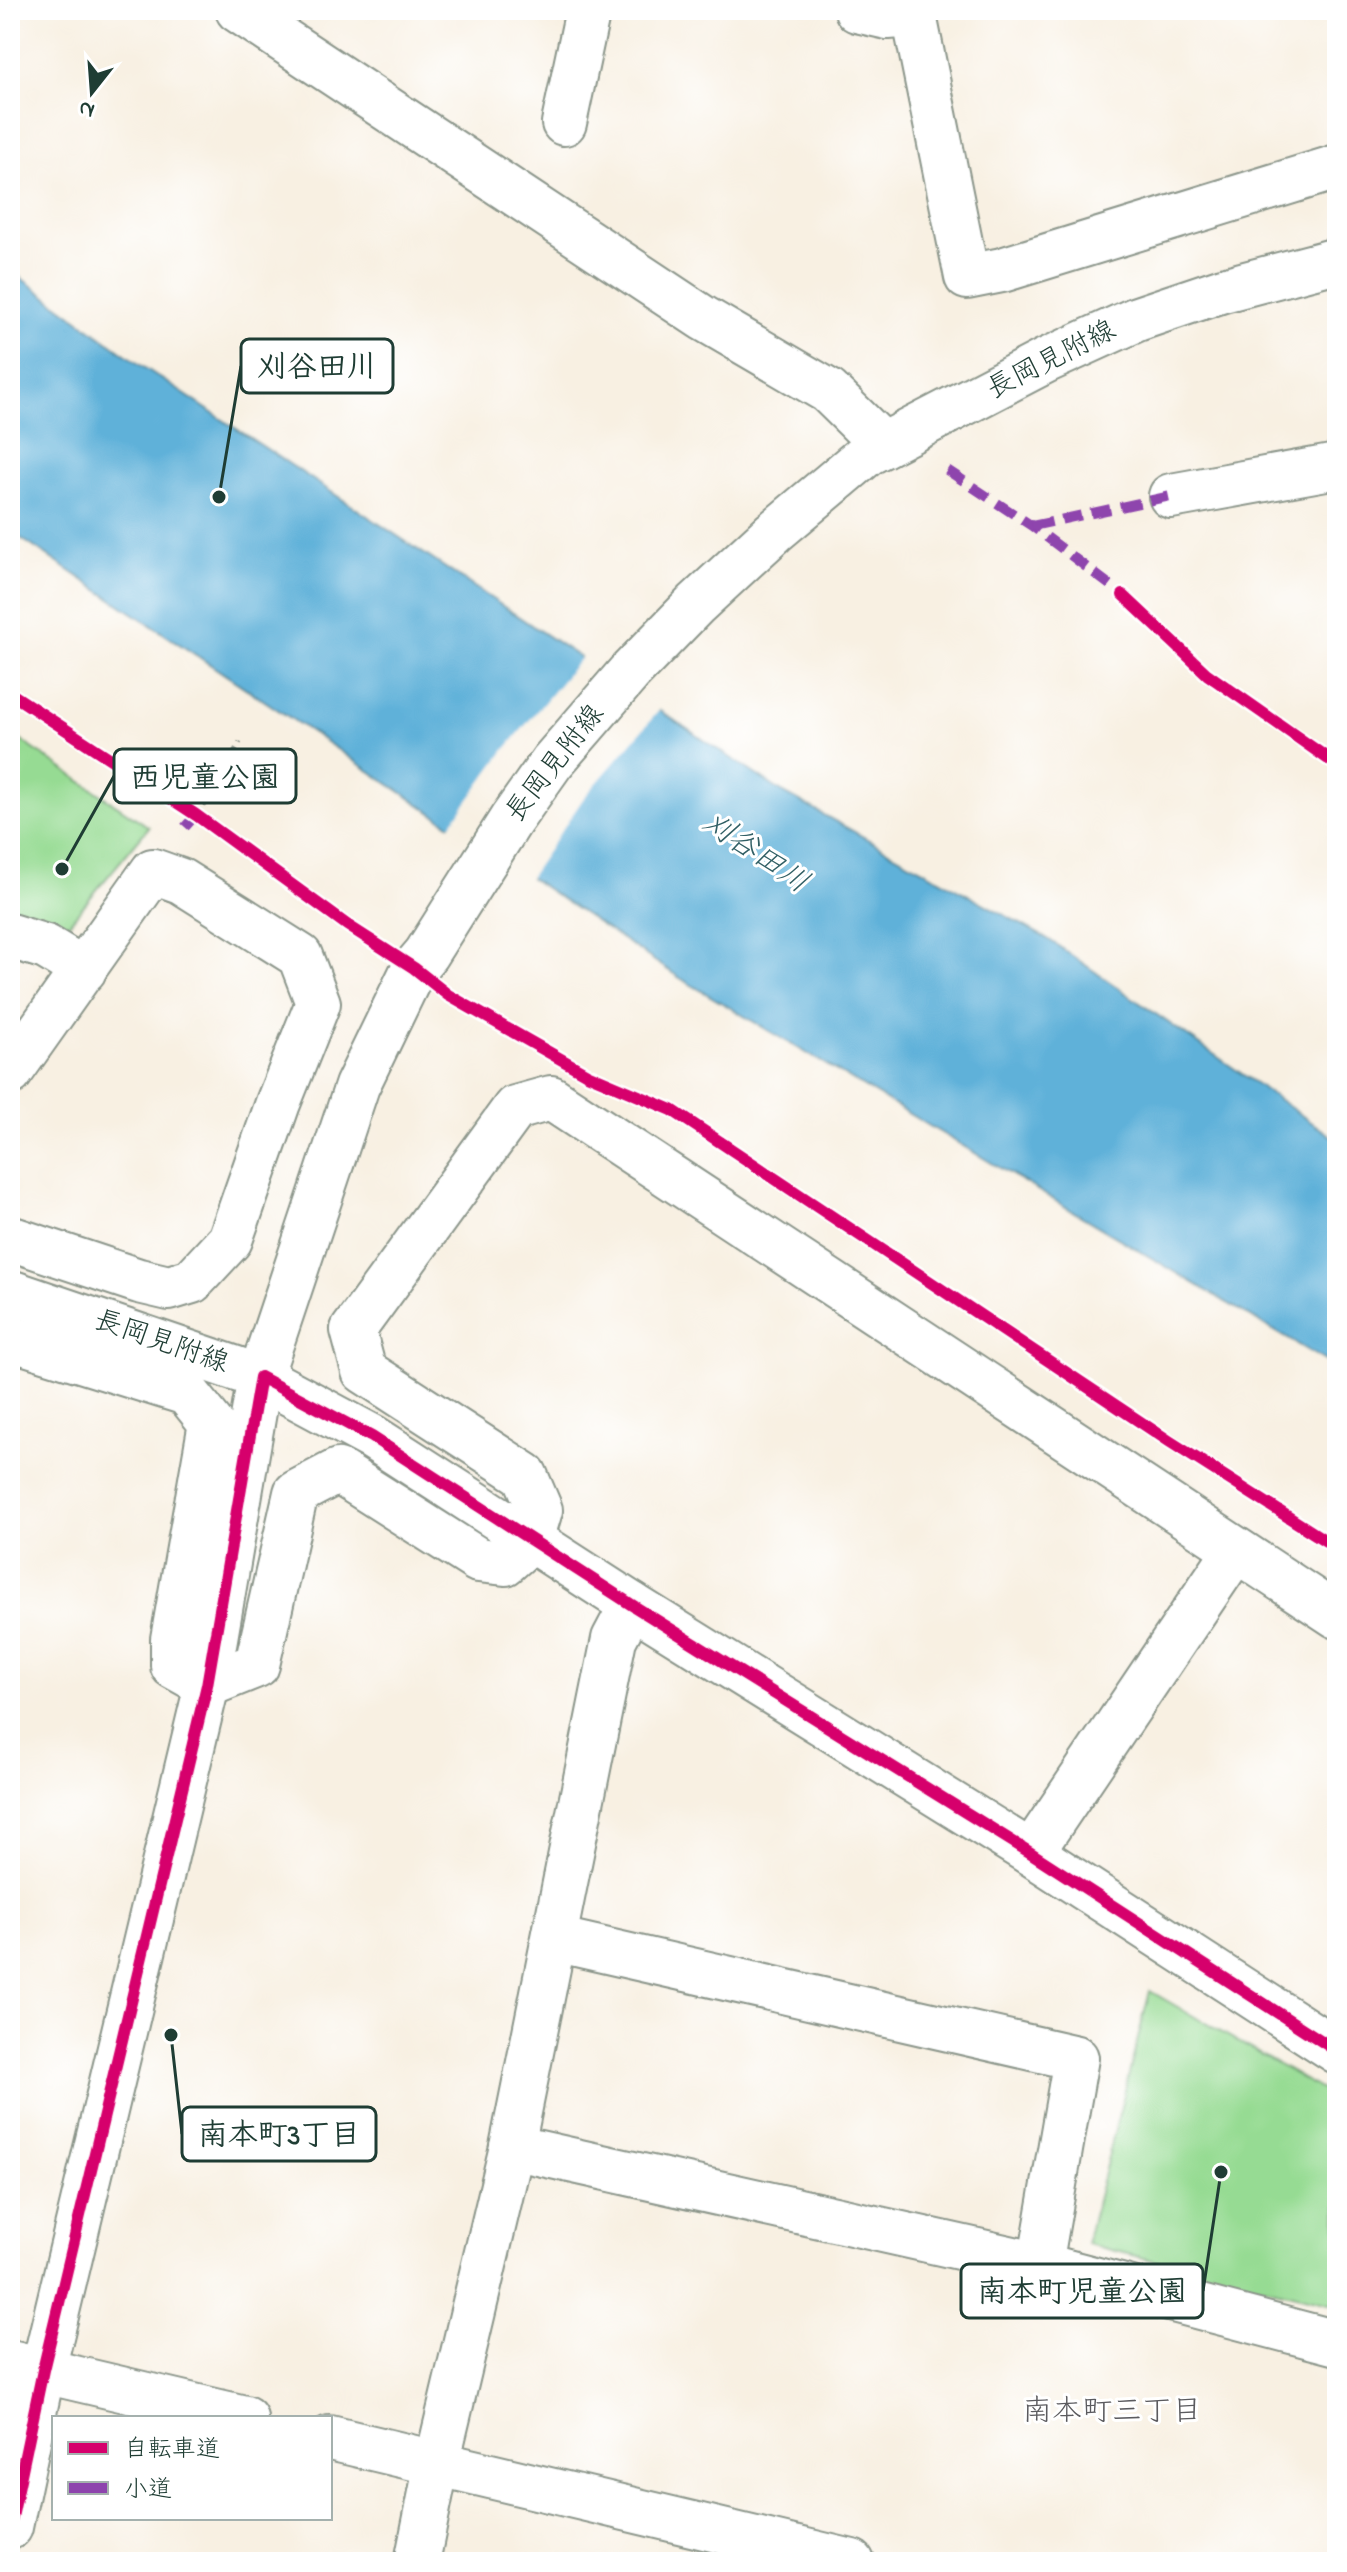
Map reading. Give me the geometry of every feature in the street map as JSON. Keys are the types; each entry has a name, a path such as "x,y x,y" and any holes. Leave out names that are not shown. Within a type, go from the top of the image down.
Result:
{"street":[{"path":"238,10 703,318 828,391 875,449"},
{"path":"564,123 588,10"},
{"path":"857,10 888,17 913,12 967,277 1002,270 1337,167"},
{"name":"長岡見附線","path":"10,1292 260,1377 357,1086 414,968 552,762 629,673 696,604 774,532 875,449 1045,361 1137,319 1223,290 1337,260"},
{"path":"1171,496 1337,466"},
{"path":"10,1073 153,871 181,881 300,956 318,1003 278,1103 230,1240 192,1281 169,1288 139,1281 10,1238"},
{"path":"10,936 46,947 84,970"},
{"path":"207,1685 257,1665 296,1493 338,1471 478,1560 505,1563 531,1540 540,1510 525,1475 364,1371 353,1330 515,1108 551,1098 1337,1616"},
{"path":"10,1338 187,1393 211,1423 173,1639 173,1666 207,1685"},
{"path":"10,2527 26,2366 207,1685 260,1377 372,1437 632,1605 1031,1853 1337,2051"},
{"path":"1031,1853 1235,1551"},
{"path":"417,2562 437,2463 512,2147 614,1639 632,1605"},
{"path":"555,1939 1076,2058 1040,2265"},
{"path":"512,2147 1040,2265 1337,2343"},
{"path":"26,2366 237,2416"},
{"path":"332,2438 852,2562"}],"path":[{"path":"204,806 240,742"}],"green space":[{"path":"10,733 149,827 65,928 10,911"},
{"path":"1150,1991 1337,2099 1337,2305 1086,2244"}],"water":[{"path":"10,270 139,364 782,792 1048,939 1337,1140 1337,1368 680,978 10,531"}],"pier":[{"path":"583,655 662,707 583,799 527,881 448,828 505,750"}],"marked path":[{"path":"947,470 1032,526 1123,595"},
{"path":"1032,526 1171,496"},
{"path":"185,827 204,806"}],"cycle path":[{"path":"1123,595 1207,674 1337,765"},
{"path":"10,693 196,815 448,995 587,1074 672,1110 1169,1441 1337,1548"},
{"path":"10,2527 43,2370 207,1685 260,1377 372,1437 632,1605 1031,1853 1337,2051"}],"place":[{"name":"刈谷田川","path":"219,497"},
{"name":"西児童公園","path":"62,869"},
{"name":"南本町3丁目","path":"171,2035"},
{"name":"南本町児童公園","path":"1221,2172"}],"district":[{"name":"南本町三丁目","path":"1112,2413"}]}
